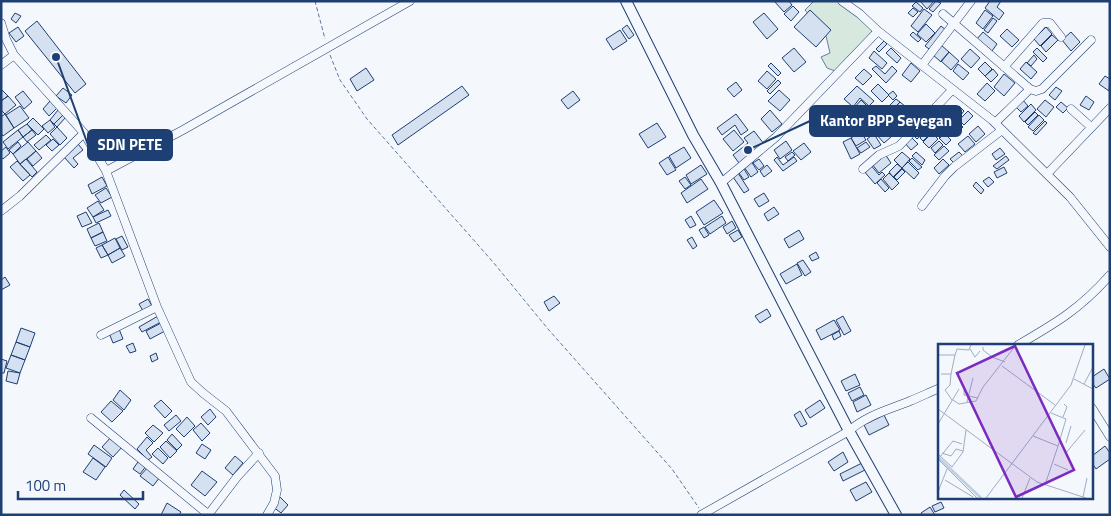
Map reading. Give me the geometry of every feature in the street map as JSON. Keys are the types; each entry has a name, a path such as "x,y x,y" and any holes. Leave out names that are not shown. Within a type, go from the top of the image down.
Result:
{"main road":[{"path":"626,1 693,136 721,183 849,430 896,515"}],"street":[{"path":"106,171 184,130 410,1"},
{"path":"842,1 853,4 878,30 995,123 1070,197 1110,247"},
{"path":"961,1 965,10"},
{"path":"922,65 971,1"},
{"path":"943,14 1030,89 1036,91 1042,89 1091,40"},
{"path":"1,23 14,55 84,133 106,171 157,307 192,382 203,394 226,411 260,453 275,476 277,490 274,503 267,515"},
{"path":"1004,67 1043,23 1050,23 1062,37"},
{"path":"721,183 776,137 878,30"},
{"path":"1,65 14,55"},
{"path":"995,123 1030,89"},
{"path":"863,169 879,156 899,146 952,90"},
{"path":"1047,174 1110,108"},
{"path":"1071,109 1091,127"},
{"path":"922,206 954,167 1002,130"},
{"path":"1,212 20,196 84,133"},
{"path":"1021,344 1073,312 1110,275"},
{"path":"101,335 157,307"},
{"path":"702,514 849,430 860,421 938,389"},
{"path":"1094,411 1110,437"},
{"path":"91,418 208,515 237,478 260,453"}],"path":[{"path":"315,1 340,80 367,119 493,262 548,329 672,469 702,514"}],"shaded area":[{"path":"814,1 841,1 874,26 871,34 835,71 827,68 821,57 830,53 826,36 805,10"}],"building":[{"path":"774,1 789,1 792,5 784,12"},
{"path":"920,1 934,1 927,9"},
{"path":"936,1 941,3 933,12 929,9"},
{"path":"990,1 1001,1 997,7 1004,13 999,20 985,8"},
{"path":"916,2 923,8 920,12 912,6"},
{"path":"793,6 799,12 791,21 784,14"},
{"path":"913,8 918,12 913,17 908,13"},
{"path":"924,9 932,15 918,32 911,26"},
{"path":"810,10 831,30 816,47 794,27"},
{"path":"985,10 993,16 983,29 976,23"},
{"path":"15,13 21,16 16,23 11,19"},
{"path":"764,13 778,29 767,39 753,22"},
{"path":"993,18 997,21 988,33 984,30"},
{"path":"37,21 86,84 75,93 25,31"},
{"path":"926,24 935,33 926,42 917,34"},
{"path":"627,25 634,35 629,39 622,29"},
{"path":"941,26 947,31 932,51 925,46"},
{"path":"18,27 24,36 16,42 9,33"},
{"path":"1046,27 1052,34 1040,46 1034,39"},
{"path":"1007,29 1019,40 1012,47 1000,36"},
{"path":"620,30 627,41 613,50 606,39"},
{"path":"913,32 921,39 918,42 910,35"},
{"path":"983,32 997,44 992,51 977,39"},
{"path":"1071,32 1080,42 1071,51 1062,40"},
{"path":"1052,35 1058,40 1046,52 1041,46"},
{"path":"884,41 887,44 879,52 876,49"},
{"path":"941,45 949,52 941,62 933,55"},
{"path":"794,48 806,62 794,72 782,58"},
{"path":"891,48 901,58 897,63 886,53"},
{"path":"1037,48 1047,58 1043,62 1033,52"},
{"path":"970,49 980,58 971,68 961,59"},
{"path":"874,51 887,63 882,69 869,58"},
{"path":"949,52 959,61 951,70 941,61"},
{"path":"1034,55 1037,59 1031,66 1027,63"},
{"path":"985,62 992,69 985,76 978,69"},
{"path":"1026,62 1037,72 1031,79 1020,69"},
{"path":"771,63 781,73 778,76 768,66"},
{"path":"911,63 920,71 911,82 902,75"},
{"path":"958,64 969,73 963,80 953,71"},
{"path":"876,66 885,74 892,66 897,71 886,83 872,69"},
{"path":"366,68 374,80 357,91 350,79"},
{"path":"864,69 872,76 863,85 855,78"},
{"path":"993,69 998,75 991,82 985,76"},
{"path":"767,71 776,79 767,89 758,81"},
{"path":"1004,74 1015,83 1004,96 994,87"},
{"path":"1105,76 1110,79 1109,91 1099,84"},
{"path":"778,80 781,83 770,94 767,91"},
{"path":"736,82 742,90 734,97 727,89"},
{"path":"987,83 995,91 985,101 977,94"},
{"path":"878,84 889,95 882,102 871,91"},
{"path":"462,86 469,95 398,145 392,135"},
{"path":"857,86 874,101 869,106 860,98 853,107 844,99"},
{"path":"1056,87 1062,91 1055,100 1049,95"},
{"path":"63,88 72,95 66,103 56,96"},
{"path":"1,89 8,96 1,101"},
{"path":"779,90 790,100 780,111 768,101"},
{"path":"23,91 32,102 24,109 15,97"},
{"path":"573,91 580,100 568,109 561,100"},
{"path":"893,91 897,96 893,100 888,95"},
{"path":"8,96 16,105 5,114 1,110 1,101"},
{"path":"1086,96 1094,102 1089,110 1080,105"},
{"path":"896,99 900,102 890,112 887,108"},
{"path":"1022,99 1028,106 1021,112 1014,105"},
{"path":"861,100 870,109 863,117 854,108"},
{"path":"1045,100 1054,107 1046,117 1037,109"},
{"path":"50,101 57,108 49,116 43,109"},
{"path":"900,102 906,107 896,117 891,112"},
{"path":"1061,102 1068,108 1063,113 1056,107"},
{"path":"1031,104 1036,110 1024,122 1019,116"},
{"path":"20,106 29,118 14,128 6,115"},
{"path":"959,106 964,111 956,121 950,116"},
{"path":"58,110 63,115 54,124 50,120"},
{"path":"770,110 782,124 772,132 761,119"},
{"path":"968,111 973,116 964,125 959,120"},
{"path":"1035,112 1038,115 1028,125 1025,122"},
{"path":"5,114 14,128 3,136 1,133 1,117"},
{"path":"736,114 748,130 741,135 735,125 722,135 717,128"},
{"path":"63,115 66,117 57,127 54,124"},
{"path":"1039,115 1044,120 1033,131 1028,127"},
{"path":"33,118 44,129 38,135 27,124"},
{"path":"50,120 55,127 48,133 42,126"},
{"path":"957,121 963,127 958,132 952,126"},
{"path":"1045,121 1047,123 1036,135 1033,133"},
{"path":"933,122 944,133 940,138 929,127"},
{"path":"657,123 666,137 648,148 639,134"},
{"path":"27,124 32,130 23,137 18,130"},
{"path":"883,126 891,137 884,143 875,133"},
{"path":"921,126 926,131 917,139 913,135"},
{"path":"978,126 985,134 976,142 969,134"},
{"path":"57,127 67,138 60,145 50,134"},
{"path":"18,130 23,137 8,149 3,142"},
{"path":"32,130 36,135 27,142 23,137"},
{"path":"734,130 744,142 733,151 723,139"},
{"path":"928,130 931,133 923,141 920,138"},
{"path":"754,131 764,144 739,163 733,155 748,143 744,138"},
{"path":"861,132 866,140 856,146 851,138"},
{"path":"932,133 938,139 929,148 923,142"},
{"path":"944,133 951,140 946,145 939,138"},
{"path":"874,134 881,145 874,149 867,139"},
{"path":"46,135 51,140 39,150 34,145"},
{"path":"910,136 918,144 911,150 904,142"},
{"path":"968,136 975,144 965,152 958,144"},
{"path":"851,138 860,154 851,159 843,142"},
{"path":"53,139 59,145 52,151 46,145"},
{"path":"786,141 792,150 780,159 774,150"},
{"path":"939,141 943,145 935,153 931,148"},
{"path":"18,142 21,146 13,154 9,150"},
{"path":"28,142 36,151 20,164 13,154"},
{"path":"866,142 870,147 861,153 857,148"},
{"path":"804,143 811,152 801,160 793,151"},
{"path":"78,144 83,150 73,158 78,164 74,168 64,157"},
{"path":"944,146 949,151 939,160 934,155"},
{"path":"6,147 10,153 3,159 1,151"},
{"path":"684,147 691,158 676,168 669,156"},
{"path":"1000,148 1005,154 996,160 992,154"},
{"path":"36,151 42,158 33,166 27,159"},
{"path":"792,152 795,155 788,161 785,157"},
{"path":"902,152 910,159 902,168 894,160"},
{"path":"916,152 925,160 922,165 912,156"},
{"path":"959,152 963,156 954,163 950,159"},
{"path":"885,154 891,163 879,173 872,164"},
{"path":"1006,156 1009,160 997,169 993,166"},
{"path":"668,157 676,170 667,175 659,163"},
{"path":"777,157 783,165 794,157 797,161 783,171 774,160"},
{"path":"912,158 922,167 918,170 909,161"},
{"path":"26,159 37,172 32,177 20,164"},
{"path":"759,159 764,166 759,170 753,163"},
{"path":"943,159 949,165 939,174 934,168"},
{"path":"17,161 30,175 23,181 10,167"},
{"path":"751,161 758,172 751,177 744,167"},
{"path":"908,162 919,173 914,179 902,168"},
{"path":"870,164 879,175 882,172 885,175 875,184 863,170"},
{"path":"897,164 902,168 893,177 889,172"},
{"path":"701,165 707,174 691,184 686,175"},
{"path":"767,165 772,171 764,177 760,171"},
{"path":"1004,167 1007,173 997,178 994,172"},
{"path":"744,169 749,177 744,180 739,173"},
{"path":"902,169 905,172 897,180 894,177"},
{"path":"738,173 749,190 744,193 733,177"},
{"path":"889,173 899,183 892,190 883,179"},
{"path":"102,177 107,186 92,194 88,185"},
{"path":"685,177 691,185 685,189 679,181"},
{"path":"989,177 994,182 988,187 983,181"},
{"path":"701,179 708,189 687,203 681,193"},
{"path":"881,179 889,188 885,192 877,183"},
{"path":"976,182 984,190 981,194 973,186"},
{"path":"106,188 112,197 101,203 95,195"},
{"path":"764,193 769,201 759,207 754,199"},
{"path":"714,200 723,213 704,225 696,212"},
{"path":"98,201 104,210 93,217 87,208"},
{"path":"774,207 779,214 768,221 764,214"},
{"path":"108,210 111,216 96,223 93,217"},
{"path":"86,212 92,223 82,227 77,216"},
{"path":"691,216 696,225 690,228 685,220"},
{"path":"722,216 726,223 710,234 705,227"},
{"path":"732,221 736,228 727,234 723,227"},
{"path":"99,223 103,232 91,238 87,229"},
{"path":"704,227 709,235 704,238 699,230"},
{"path":"738,230 742,237 734,242 729,235"},
{"path":"799,230 804,239 789,248 784,239"},
{"path":"103,232 107,241 95,246 91,238"},
{"path":"122,236 128,247 122,250 116,239"},
{"path":"692,237 697,246 693,249 687,240"},
{"path":"115,238 120,248 108,255 102,245"},
{"path":"102,245 108,255 101,258 96,248"},
{"path":"120,248 125,256 112,263 108,255"},
{"path":"816,252 819,258 812,261 809,256"},
{"path":"803,260 811,272 805,276 797,263"},
{"path":"797,264 802,275 786,284 780,274"},
{"path":"5,277 10,285 1,290 1,280"},
{"path":"554,296 560,303 549,311 544,302"},
{"path":"148,299 152,306 143,311 139,304"},
{"path":"767,309 771,316 760,323 755,316"},
{"path":"158,316 161,322 142,332 139,327"},
{"path":"843,316 851,331 844,335 836,320"},
{"path":"834,320 840,330 821,340 816,330"},
{"path":"161,323 165,331 150,339 146,331"},
{"path":"21,328 35,333 30,347 16,342"},
{"path":"119,329 123,339 113,343 109,333"},
{"path":"839,331 841,336 834,340 832,335"},
{"path":"16,342 30,347 25,360 11,355"},
{"path":"133,343 136,351 130,353 126,346"},
{"path":"156,353 158,359 152,362 150,356"},
{"path":"11,355 25,360 20,373 6,368"},
{"path":"1,359 7,361 4,373 1,373"},
{"path":"1104,369 1110,379 1096,388 1094,386 1094,376"},
{"path":"8,371 20,373 17,384 6,381"},
{"path":"855,374 860,385 846,391 841,381"},
{"path":"860,387 864,395 852,401 848,393"},
{"path":"120,390 131,400 124,410 113,400"},
{"path":"866,395 871,405 857,412 853,402"},
{"path":"161,400 172,411 165,418 154,406"},
{"path":"820,400 825,408 810,418 805,410"},
{"path":"111,401 123,411 112,422 101,412"},
{"path":"210,409 216,417 208,425 201,417"},
{"path":"800,411 807,424 801,427 794,415"},
{"path":"176,415 181,421 169,431 164,425"},
{"path":"884,415 889,425 869,435 864,425"},
{"path":"187,417 195,426 184,437 176,429"},
{"path":"201,423 210,433 202,441 193,430"},
{"path":"153,425 163,433 154,442 145,433"},
{"path":"172,434 182,445 177,450 167,440"},
{"path":"112,436 123,446 113,457 102,447"},
{"path":"147,437 153,443 146,450 152,457 148,460 137,449"},
{"path":"166,441 177,451 170,458 160,447"},
{"path":"202,444 211,450 205,459 196,453"},
{"path":"94,445 112,458 106,467 88,454"},
{"path":"1105,446 1110,453 1110,459 1096,469 1094,466 1094,454"},
{"path":"158,448 168,458 163,464 152,454"},
{"path":"843,452 848,462 834,471 828,462"},
{"path":"235,456 243,463 233,475 225,468"},
{"path":"93,458 105,467 96,480 83,472"},
{"path":"140,459 147,465 140,474 133,469"},
{"path":"862,463 865,470 843,481 840,474"},
{"path":"148,467 160,477 153,486 140,476"},
{"path":"202,471 217,482 205,496 191,485"},
{"path":"866,482 872,492 856,501 850,490"},
{"path":"124,490 139,504 135,509 120,495"},
{"path":"280,497 288,505 281,513 272,506"},
{"path":"941,502 944,508 935,512 932,506"},
{"path":"167,503 181,512 179,515 161,515"},
{"path":"930,507 935,515 922,515 921,513"}],"place":[{"name":"SDN PETE","path":"56,57"},
{"name":"Kantor BPP Seyegan","path":"748,150"}]}
